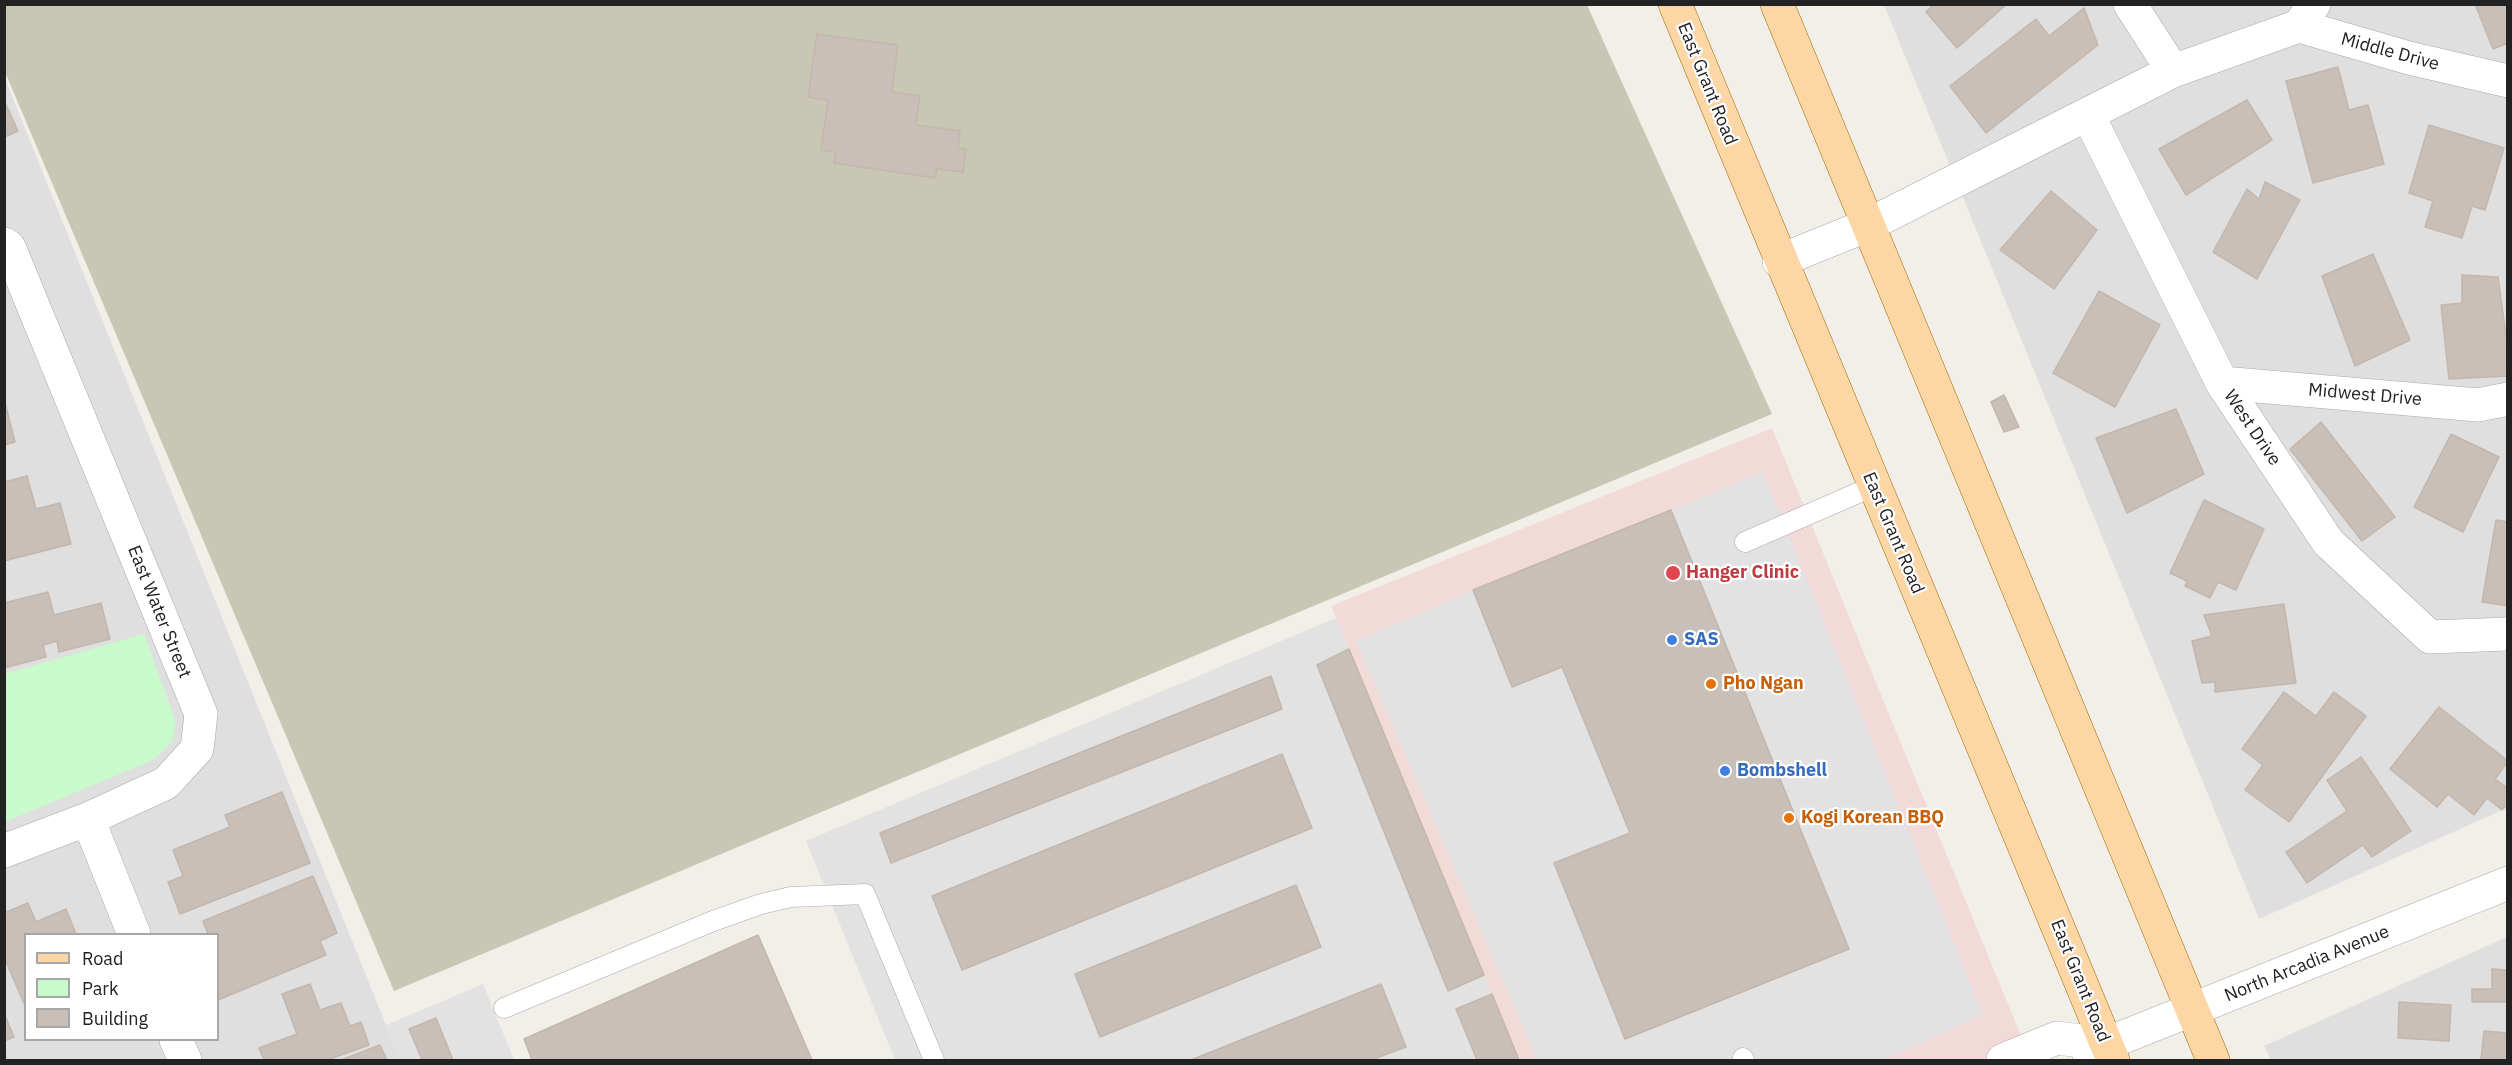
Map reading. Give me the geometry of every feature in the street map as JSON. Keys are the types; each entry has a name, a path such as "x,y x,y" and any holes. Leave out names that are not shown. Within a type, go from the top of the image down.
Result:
{"main road":[{"name":"East Grant Road","path":"1674,4 1874,486 2103,1055"},
{"path":"1777,4 2213,1060"}],"street":[{"path":"2130,4 2173,71"},
{"path":"1779,261 1868,225 2173,71 2306,15"},
{"name":"Middle Drive","path":"2306,15 2409,58 2508,81"},
{"name":"West Drive","path":"2088,115 2222,383 2328,542 2430,637 2508,634"},
{"name":"East Water Street","path":"4,244 9,247 201,714 197,748 166,783 88,819 4,851"},
{"name":"Midwest Drive","path":"2222,383 2478,405 2508,399"},
{"path":"88,819 134,933"},
{"name":"North Arcadia Avenue","path":"2003,1060 2057,1038 2103,1055 2193,1010 2508,883"},
{"path":"176,1041 184,1060"}],"lane":[{"path":"1745,542 1874,486"},
{"path":"504,1008 712,921 761,904 791,897 865,894 934,1060"}],"shaded area":[{"path":"4,5 1587,5 1772,414 394,991 5,72"},
{"path":"1884,5 2507,5 2507,808 2259,919"},
{"path":"4,76 386,1025 401,1060 5,1060"},
{"path":"1772,428 2031,1060 1519,1060 1331,606"},
{"path":"1763,472 1983,1015 1882,1060 1537,1060 1356,641 1473,590 1512,687 1562,667 1630,833 1554,864 1625,1039 1848,949 1671,510"},
{"path":"1336,618 1519,1060 895,1060 806,841"},
{"path":"2507,937 2507,1060 2271,1060 2264,1046"},
{"path":"483,984 514,1060 401,1060 386,1025"}],"green space":[{"path":"144,634 176,723 172,742 153,760 5,822 5,674"}],"building":[{"path":"1934,4 2007,4 1957,48 1926,12"},
{"path":"2475,4 2508,4 2508,43 2493,49"},
{"path":"2084,8 2098,45 1986,133 1950,86 2036,19 2049,36"},
{"path":"817,34 898,45 892,92 920,96 916,125 960,131 958,148 966,149 963,172 937,169 935,178 834,163 835,152 821,150 828,100 808,97"},
{"path":"2338,67 2349,110 2368,105 2384,164 2313,183 2286,81"},
{"path":"4,100 18,131 4,137"},
{"path":"2247,100 2272,140 2186,195 2159,149"},
{"path":"2429,125 2504,148 2485,210 2472,206 2462,238 2425,227 2433,201 2409,193"},
{"path":"2265,182 2300,200 2257,279 2213,252 2247,189 2259,199"},
{"path":"2051,191 2097,230 2054,289 2000,250"},
{"path":"2373,254 2410,340 2355,366 2322,276"},
{"path":"2462,275 2498,277 2508,350 2508,376 2449,379 2441,305 2462,303"},
{"path":"2099,291 2160,325 2115,407 2053,373"},
{"path":"2004,395 2019,427 2004,432 1991,402"},
{"path":"4,399 15,442 4,445"},
{"path":"2176,409 2204,474 2127,513 2096,438"},
{"path":"2321,422 2395,517 2362,541 2290,449"},
{"path":"2451,434 2499,457 2463,532 2414,507"},
{"path":"27,476 36,509 60,503 71,544 4,561 4,482"},
{"path":"2204,500 2264,529 2236,590 2218,582 2210,598 2185,586 2187,581 2170,573"},
{"path":"1671,510 1849,949 1625,1039 1554,863 1630,833 1562,667 1512,687 1473,590"},
{"path":"2496,520 2508,522 2508,606 2482,602"},
{"path":"48,592 54,615 101,603 110,639 59,652 57,641 43,645 46,657 4,668 4,603"},
{"path":"2284,604 2296,683 2215,692 2215,682 2202,683 2192,641 2212,636 2204,615"},
{"path":"1349,649 1484,975 1448,991 1317,665"},
{"path":"1271,676 1282,709 891,863 880,833"},
{"path":"2284,692 2316,716 2334,692 2366,716 2289,822 2245,790 2263,765 2242,749"},
{"path":"2439,707 2508,761 2495,779 2508,788 2508,803 2502,810 2487,798 2474,815 2448,794 2437,807 2390,769"},
{"path":"1282,754 1312,828 962,970 932,896"},
{"path":"2361,757 2411,831 2372,857 2363,845 2307,883 2286,852 2347,811 2327,780"},
{"path":"282,792 310,863 180,914 168,882 183,876 173,850 230,827 225,815"},
{"path":"313,876 337,933 320,941 326,955 219,1000 219,933 208,933 203,921"},
{"path":"1296,885 1321,947 1100,1037 1075,974"},
{"path":"28,903 36,922 66,909 76,933 24,933 24,1003 4,957 4,913"},
{"path":"758,935 812,1060 532,1060 524,1039"},
{"path":"2492,969 2508,970 2508,1002 2472,1002 2472,989 2492,989"},
{"path":"310,984 320,1010 341,1003 350,1026 361,1022 369,1045 327,1060 264,1060 259,1048 297,1034 282,994"},
{"path":"1381,984 1406,1047 1371,1060 1191,1060"},
{"path":"1492,994 1519,1060 1477,1060 1456,1009"},
{"path":"2399,1002 2451,1005 2449,1041 2398,1038"},
{"path":"4,1013 14,1037 4,1041"},
{"path":"436,1018 453,1060 422,1060 409,1029"},
{"path":"2484,1031 2508,1033 2508,1060 2481,1060"},
{"path":"380,1045 387,1060 341,1060"}],"place":[{"name":"Hanger Clinic","path":"1673,573"},
{"name":"SAS","path":"1672,640"},
{"name":"Pho Ngan","path":"1711,684"},
{"name":"Bombshell","path":"1725,771"},
{"name":"Kogi Korean BBQ","path":"1789,818"}]}
